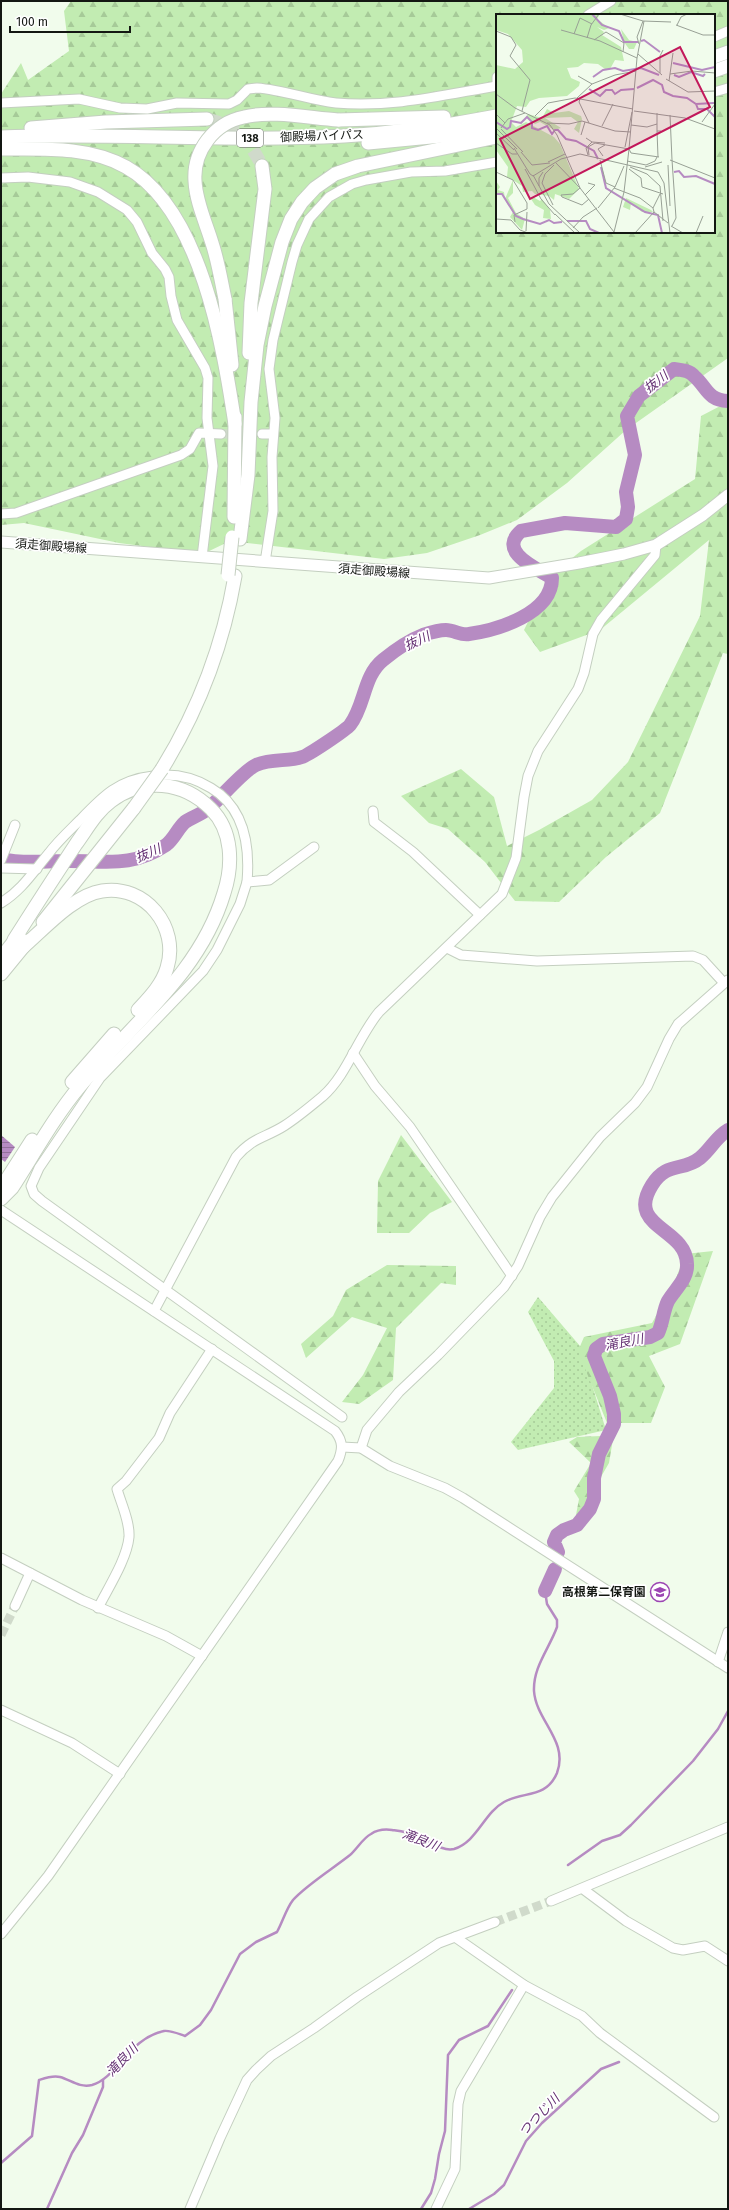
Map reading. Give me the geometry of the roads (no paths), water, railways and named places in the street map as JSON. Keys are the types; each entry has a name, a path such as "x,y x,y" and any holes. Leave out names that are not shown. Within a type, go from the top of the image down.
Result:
{"highway":[{"path":"715,57 728,52"},
{"path":"715,71 728,66"},
{"path":"19,944 58,888 102,842 131,806 159,767 202,674 232,575 236,538 236,498 235,424 230,332 219,268 197,196 195,181 196,167 204,144 220,127 244,116 271,115 338,120 418,119 496,112"},
{"name":"御殿場バイパス","path":"1,136 46,135 262,138 343,136 450,125 496,116"},
{"path":"1,131 106,122 207,119"},
{"name":"御殿場バイパス","path":"1,144 55,142 262,146 344,144 444,136 496,129"},
{"path":"236,538 245,499 248,475 252,381 264,306 282,242 291,219 302,202 315,188 335,174 358,166 496,137"},
{"path":"1,149 66,150 107,159 125,167 156,190 179,223 199,269 224,360 235,424"},
{"path":"245,499 249,342 255,264 265,190 262,166"},
{"path":"1,974 19,944 58,888 77,843 100,811 116,798 132,789 147,785 171,786 194,795 215,813 223,826 230,853 229,871 217,915 204,941 193,959 169,990 79,1087 12,1188 1,1199"},
{"path":"1,958 77,901 101,891 115,890 139,897 149,904 164,923 170,945 167,969 155,990 73,1081 13,1169 1,1191"}],"main road":[{"name":"須走御殿場線","path":"1,542 464,578 489,578 522,574 624,554 656,545 704,515 728,495"}],"street":[{"path":"590,14 611,1"},
{"path":"715,37 728,31"},
{"path":"1,103 79,99 120,108 147,110 177,103 229,104 237,100 248,90 257,88 334,103 389,104 421,100 496,86"},
{"path":"715,92 728,88"},
{"path":"264,562 273,511 272,457 275,418 268,369 273,340 297,245 309,219 318,207 341,189 366,180 411,172 445,171 496,162"},
{"path":"1,178 35,178 70,182 85,186 112,200 127,210 137,222 152,253 166,268 177,320 205,368 209,389 207,418 213,466 202,557"},
{"path":"1,514 16,513 181,456 190,449 199,433 221,434"},
{"path":"262,434 274,434"},
{"path":"154,1311 236,1157 246,1145 284,1126 324,1095 334,1083 367,1026 379,1012 447,948 464,928 502,894 516,858 528,776 538,751 578,689 584,673 593,634 601,620 655,555 656,545"},
{"path":"1,903 16,894 64,835 100,798 140,777 175,775 190,777 215,790 229,803 238,816 245,832 248,848 248,882 240,904 223,937 203,971 100,1078 39,1168 31,1186 34,1194 42,1201 342,1417"},
{"path":"373,811 374,822 413,852 480,915"},
{"path":"1,860 15,826"},
{"path":"248,882 269,880 314,847"},
{"path":"1,868 37,869"},
{"path":"361,1448 366,1430 399,1392 449,1344 504,1287 512,1276 540,1217 552,1197 600,1137 635,1103 647,1087 669,1039 678,1024 726,982 703,960 694,956 537,961 461,955 447,948"},
{"path":"352,1053 375,1086 410,1126 512,1276"},
{"path":"1,1210 335,1431 340,1438 342,1447 338,1461 120,1774 48,1876 1,1934"},
{"path":"98,1608 118,1569 129,1537 128,1525 117,1489 126,1481 159,1438 170,1413 212,1349"},
{"path":"342,1447 361,1448 390,1466 445,1488 463,1498 728,1668"},
{"path":"1,1558 98,1608 166,1636 202,1656"},
{"path":"15,1606 30,1573"},
{"path":"718,1662 728,1632"},
{"path":"1,1710 72,1743 120,1774"},
{"path":"551,1901 728,1827"},
{"path":"583,1888 626,1920 674,1948 683,1950 705,1946 728,1961"},
{"path":"190,2209 220,2138 248,2080 256,2070 271,2056 314,2028 356,1997 439,1943 495,1922"},
{"path":"454,1937 524,1985 582,2016 600,2033 714,2117"},
{"path":"436,2209 455,2169 458,2104 461,2090 524,1985"}],"waterway":[{"name":"抜川","path":"1,859 25,862 117,862 153,853 166,845 185,822 214,804 251,768 262,763 305,756 347,728 359,709 368,683 376,667 402,646 423,635 437,631 449,630 466,634 494,629 521,618 543,601 550,591 552,578 522,559 513,546 515,539 521,531 565,523 616,527 626,519 628,507 626,492 635,455 627,416 639,396 674,369 692,374 711,396 728,401"},
{"name":"滝良川","path":"558,1552 554,1542 557,1535 564,1530 577,1525 590,1509 594,1499 594,1478 599,1454 614,1424 614,1414 610,1396 594,1356 596,1349 603,1344 650,1337 658,1333 668,1301 683,1279 687,1269 684,1252 677,1242 651,1219 646,1210 646,1199 652,1185 663,1173 694,1162 728,1130"},
{"name":"滝良川","path":"545,1591 555,1569"},
{"name":"滝良川","path":"1,2163 32,2136 39,2080 57,2076 79,2085 92,2085 109,2075 132,2049 152,2035 166,2031 185,2036 200,2025 211,2010 240,1954 256,1942 277,1932 288,1907 293,1900 312,1883 350,1855 368,1836 381,1830 401,1831 420,1837 444,1849 454,1849 469,1840 491,1813 504,1802 519,1796 540,1791 547,1787 557,1773 560,1762 556,1741 540,1712 534,1691 536,1674 557,1627 557,1620 547,1604 545,1591"},
{"path":"568,1865 602,1841 620,1835 631,1825 693,1761 718,1729 728,1711"},
{"path":"421,2209 431,2193 445,2131 448,2055 459,2040 488,2026 512,1990"},
{"name":"つつじ川","path":"469,2209 494,2194 504,2185 526,2141 542,2123 601,2069 619,2062"},
{"name":"滝良川","path":"47,2209 72,2153 83,2135 103,2087 103,2080"}],"tunnel":[{"path":"207,119 225,125 240,135 252,149 262,166"},
{"path":"221,434 254,434"},
{"path":"1,1635 15,1606"},
{"path":"495,1922 551,1901"}],"place":[{"name":"高根第二保育園","path":"660,1592"}]}
